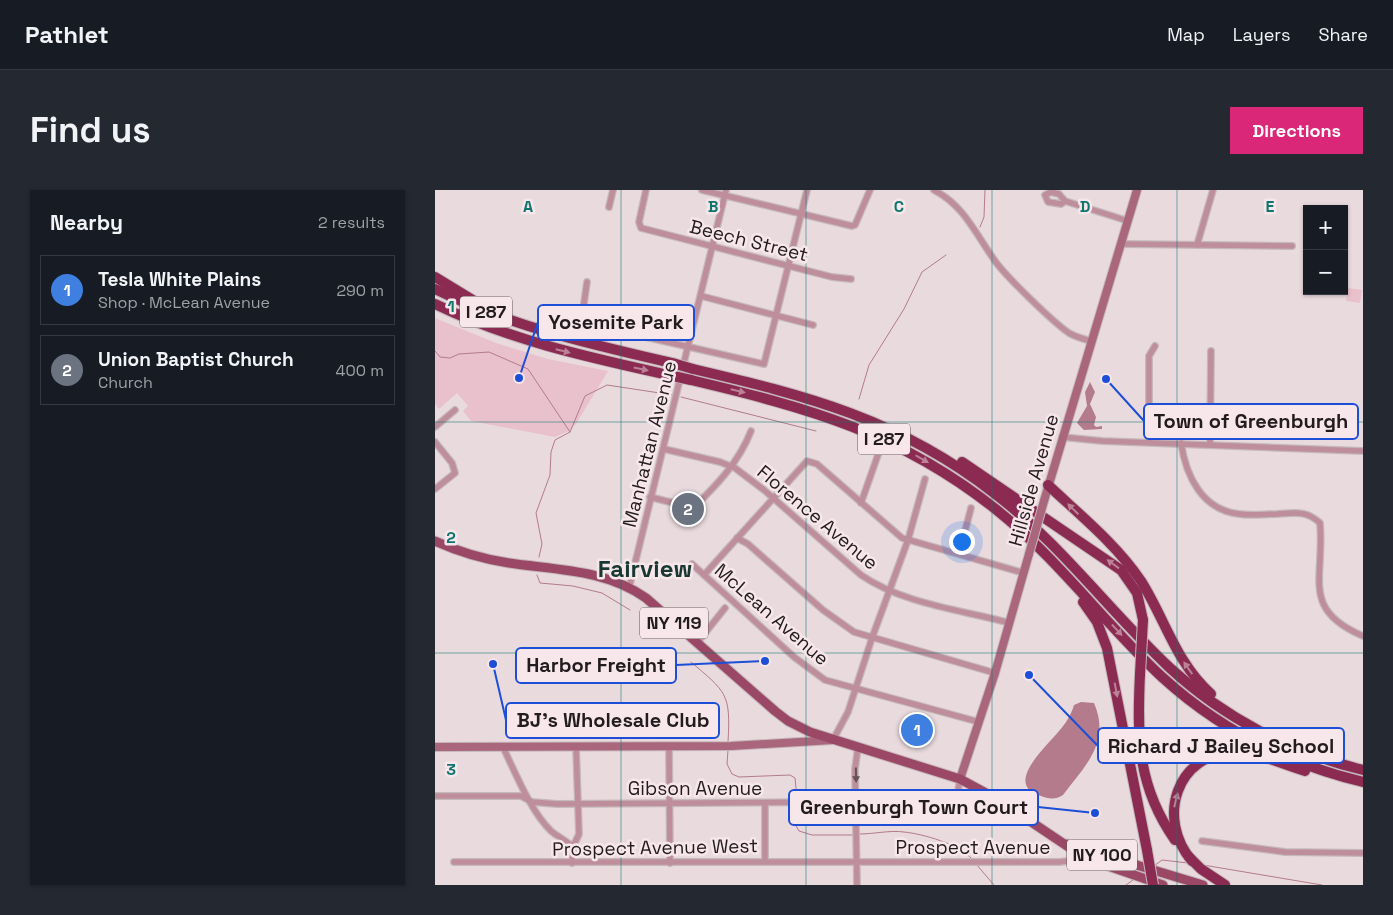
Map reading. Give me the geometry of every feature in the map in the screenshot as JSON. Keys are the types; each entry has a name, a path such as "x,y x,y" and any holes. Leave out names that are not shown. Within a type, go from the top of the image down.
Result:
{"highway":[{"path":"435,278 473,301 538,331"},
{"name":"I 287","path":"435,290 477,309 538,331 786,391 834,406 910,439 960,468 994,492 1050,542 1170,668 1221,708 1264,733 1309,754 1363,770"},
{"name":"I 287","path":"435,304 472,321 535,343 691,380 814,412 889,442 933,465 973,492 1012,522 1048,556 1150,664 1201,708 1229,727 1273,751 1320,770 1363,782"},
{"path":"435,312 490,334 535,343"},
{"path":"834,406 896,426 942,450 1116,566 1129,580 1137,593 1143,620 1138,732 1144,775 1162,820 1192,861"},
{"path":"1048,486 1113,547 1133,571 1149,594 1179,655 1198,682 1217,699 1264,733"},
{"path":"1048,556 1092,614 1104,640 1153,885"},
{"path":"1225,885 1192,861 1181,846 1175,833 1174,804 1178,790 1187,776 1198,765 1211,757 1227,753 1243,753 1363,787"}],"main road":[{"name":"Hillside Avenue","path":"960,779 995,673 1062,437 1137,190"},
{"name":"NY 119","path":"435,541 477,557 583,572 629,588 646,598 781,716 803,729 960,779"},
{"path":"435,747 731,746 833,740"},
{"name":"NY 100","path":"960,779 1000,801 1065,844 1138,881 1163,885"},
{"name":"NY 100","path":"1082,852 1203,885"}],"street":[{"path":"609,207 613,190"},
{"name":"Beech Street","path":"646,190 639,222 641,228 832,277 851,279"},
{"path":"701,190 726,193 802,214 855,226 870,190"},
{"path":"587,282 583,310 591,322 603,327 764,364 807,190"},
{"path":"933,190 950,200 968,217 993,259 1068,333 1091,341"},
{"path":"1197,245 1213,190"},
{"name":"Manhattan Avenue","path":"629,588 726,193"},
{"path":"1065,201 1128,220"},
{"path":"1121,244 1292,246"},
{"path":"701,296 776,317 813,325"},
{"path":"1149,442 1149,356 1155,346"},
{"path":"1210,444 1211,351"},
{"path":"435,427 455,410"},
{"path":"650,497 693,508 712,491 731,467 739,456 751,431"},
{"path":"1062,437 1363,451"},
{"path":"435,442 452,463 455,475 435,489"},
{"path":"1181,443 1186,471 1197,489 1210,503 1225,511 1239,514 1297,512 1310,514 1320,523 1319,592 1324,608 1335,621 1363,636"},
{"name":"Florence Avenue","path":"664,449 719,462 749,478 861,575 889,590 1010,622"},
{"path":"861,504 879,452"},
{"path":"704,576 805,462 811,461 817,464 896,534 908,540 1024,573"},
{"path":"833,740 848,712 872,638 908,540 925,479"},
{"path":"959,554 971,508"},
{"path":"737,538 748,544 845,627 872,638 995,673"},
{"name":"McLean Avenue","path":"692,564 816,675 855,689 979,722"},
{"path":"697,643 725,608"},
{"path":"503,746 531,801 553,832 563,837 573,847"},
{"path":"572,863 573,847 579,834 577,746"},
{"path":"669,746 670,862"},
{"path":"857,885 855,769 858,747"},
{"path":"956,803 960,779"},
{"name":"Gibson Avenue","path":"435,796 521,796 531,801 577,803 857,804 1000,801"},
{"path":"765,804 765,861"},
{"path":"1202,841 1285,852 1363,853"},
{"name":"Prospect Avenue","path":"857,862 1059,862 1068,861 1082,852"},
{"name":"Prospect Avenue West","path":"454,862 857,862"},
{"path":"1138,881 1139,867"}],"shaded area":[{"path":"1348,288 1362,290 1360,303 1346,301"},
{"path":"435,318 496,343 548,359 608,371 576,424 569,431 555,437 471,421 463,411 468,406 457,393 439,409 435,404"},
{"path":"1090,382 1095,392 1090,404 1096,417 1094,425 1096,427 1102,426 1102,429 1084,430 1077,423 1087,406 1085,392"},
{"path":"1081,702 1094,703 1098,717 1099,730 1093,753 1080,774 1063,795 1058,798 1049,798 1030,791 1026,783 1026,775 1031,765 1064,725 1074,705"}],"waterway":[{"path":"980,227 984,217 985,190"},
{"path":"859,399 869,365 904,309 922,272 946,255"},
{"path":"435,351 440,357 450,358 459,354 489,352 528,369 570,432"},
{"path":"539,557 542,544 536,513 550,475 551,452 555,440 570,432 585,396 607,385 673,395"},
{"path":"681,397 816,431"},
{"path":"537,575 540,583 573,586 602,593 630,610"},
{"path":"691,662 712,680 724,695 728,713 728,742"},
{"path":"728,750 727,764 732,774 739,777 790,775 795,778 797,799"},
{"path":"796,807 795,824 799,831 812,835 853,835"},
{"path":"860,834 899,832 921,835 950,844 972,859"},
{"path":"1154,866 1162,860 1188,863"},
{"path":"976,864 994,885"},
{"path":"1203,865 1322,885"},
{"path":"1126,885 1133,880"}],"place":[{"name":"Yosemite Park","path":"519,378"},
{"name":"Town of Greenburgh","path":"1106,379"},
{"name":"Union Baptist Church","path":"688,509"},
{"name":"Harbor Freight","path":"765,661"},
{"name":"BJ's Wholesale Club","path":"493,664"},
{"name":"Richard J Bailey School","path":"1029,675"},
{"name":"Tesla White Plains","path":"917,730"},
{"name":"Greenburgh Town Court","path":"1095,813"}],"district":[{"name":"Fairview","path":"645,569"}]}
